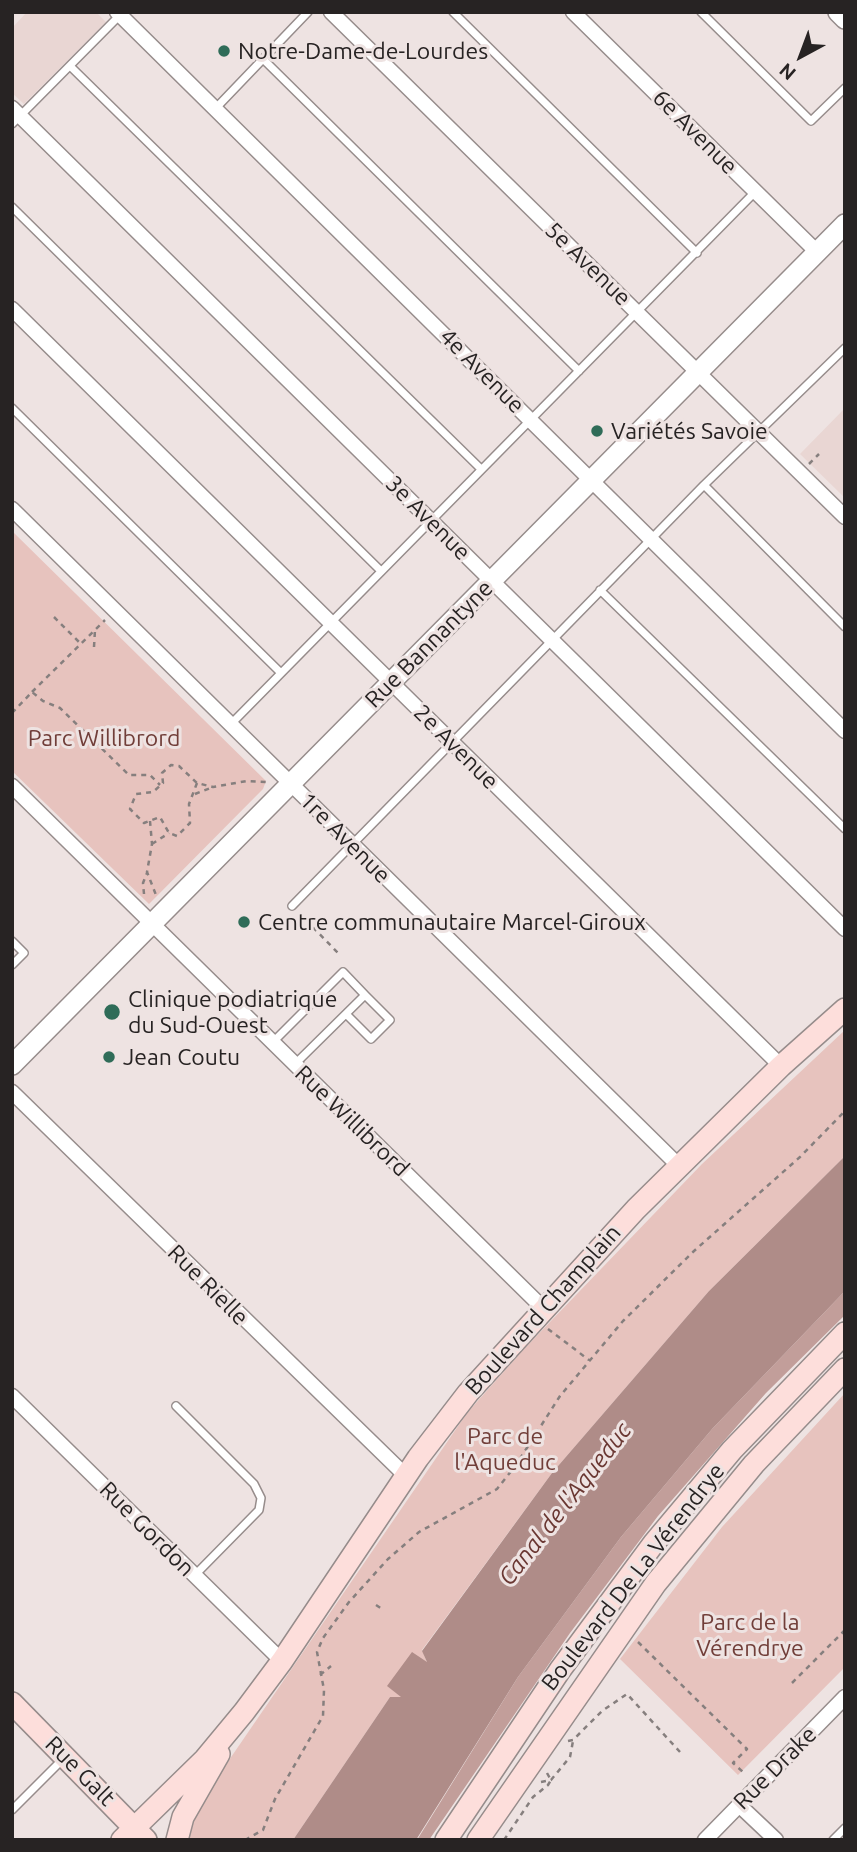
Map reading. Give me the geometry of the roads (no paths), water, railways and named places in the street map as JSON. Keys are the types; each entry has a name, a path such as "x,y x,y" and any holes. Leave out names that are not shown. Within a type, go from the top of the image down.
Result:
{"main road":[{"name":"Boulevard Champlain","path":"134,1836 234,1724 282,1661 406,1476 460,1402 544,1318 678,1165 845,1009"},
{"name":"Boulevard De La Vérendrye","path":"450,1838 560,1670 662,1532 757,1423 845,1333"},
{"name":"Boulevard De La Vérendrye","path":"478,1840 597,1664 656,1583 763,1454 845,1369"},
{"name":"Rue Galt","path":"12,1703 65,1756 134,1836"},
{"path":"177,1840 183,1817 234,1724"}],"street":[{"name":"5e Avenue","path":"331,12 845,517"},
{"name":"6e Avenue","path":"573,12 817,252"},
{"path":"838,12 845,19"},
{"name":"4e Avenue","path":"119,14 845,731"},
{"name":"3e Avenue","path":"15,116 492,580 845,929"},
{"name":"Rue Bannantyne","path":"12,1065 845,223"},
{"name":"2e Avenue","path":"12,309 781,1066"},
{"name":"1re Avenue","path":"12,509 678,1165"},
{"name":"Rue Willibrord","path":"12,786 295,1064 544,1318"},
{"name":"Rue Rielle","path":"12,1092 406,1476"},
{"name":"Rue Gordon","path":"12,1396 282,1661"},
{"name":"Rue Drake","path":"705,1840 845,1697"},
{"path":"739,1805 776,1840"}],"lane":[{"path":"215,109 308,12"},
{"path":"453,12 696,253"},
{"path":"701,12 811,121 845,88"},
{"path":"15,116 70,66 119,14"},
{"path":"263,59 579,371"},
{"path":"70,66 481,469"},
{"path":"231,724 755,192"},
{"path":"12,207 381,571"},
{"path":"292,906 704,485 845,348"},
{"path":"12,408 281,673"},
{"path":"704,485 845,627"},
{"path":"600,590 845,829"},
{"path":"12,941 24,953 12,965"},
{"path":"272,1042 343,972 390,1020 371,1039 346,1014"},
{"path":"295,1064 365,995"},
{"path":"176,1406 254,1484 261,1498 259,1510 194,1576"},
{"path":"12,1810 65,1756"},
{"path":"833,1840 845,1828"}],"water":[{"name":"Canal de l'Aqueduc","path":"845,1156 845,1291 713,1428 621,1537 518,1677 416,1840 293,1840 390,1697 401,1697 387,1686 412,1652 427,1662 422,1651 552,1473 709,1291"}],"place":[{"name":"Notre-Dame-de-Lourdes","path":"224,51"},
{"name":"Variétés Savoie","path":"597,431"},
{"name":"Centre communautaire Marcel-Giroux","path":"244,922"},
{"name":"Clinique podiatrique du Sud-Ouest","path":"112,1012"},
{"name":"Jean Coutu","path":"109,1057"}],"park label":[{"name":"Parc Willibrord","path":"104,738"},
{"name":"Parc de l'Aqueduc","path":"505,1449"},
{"name":"Parc de la Vérendrye","path":"750,1635"}]}
